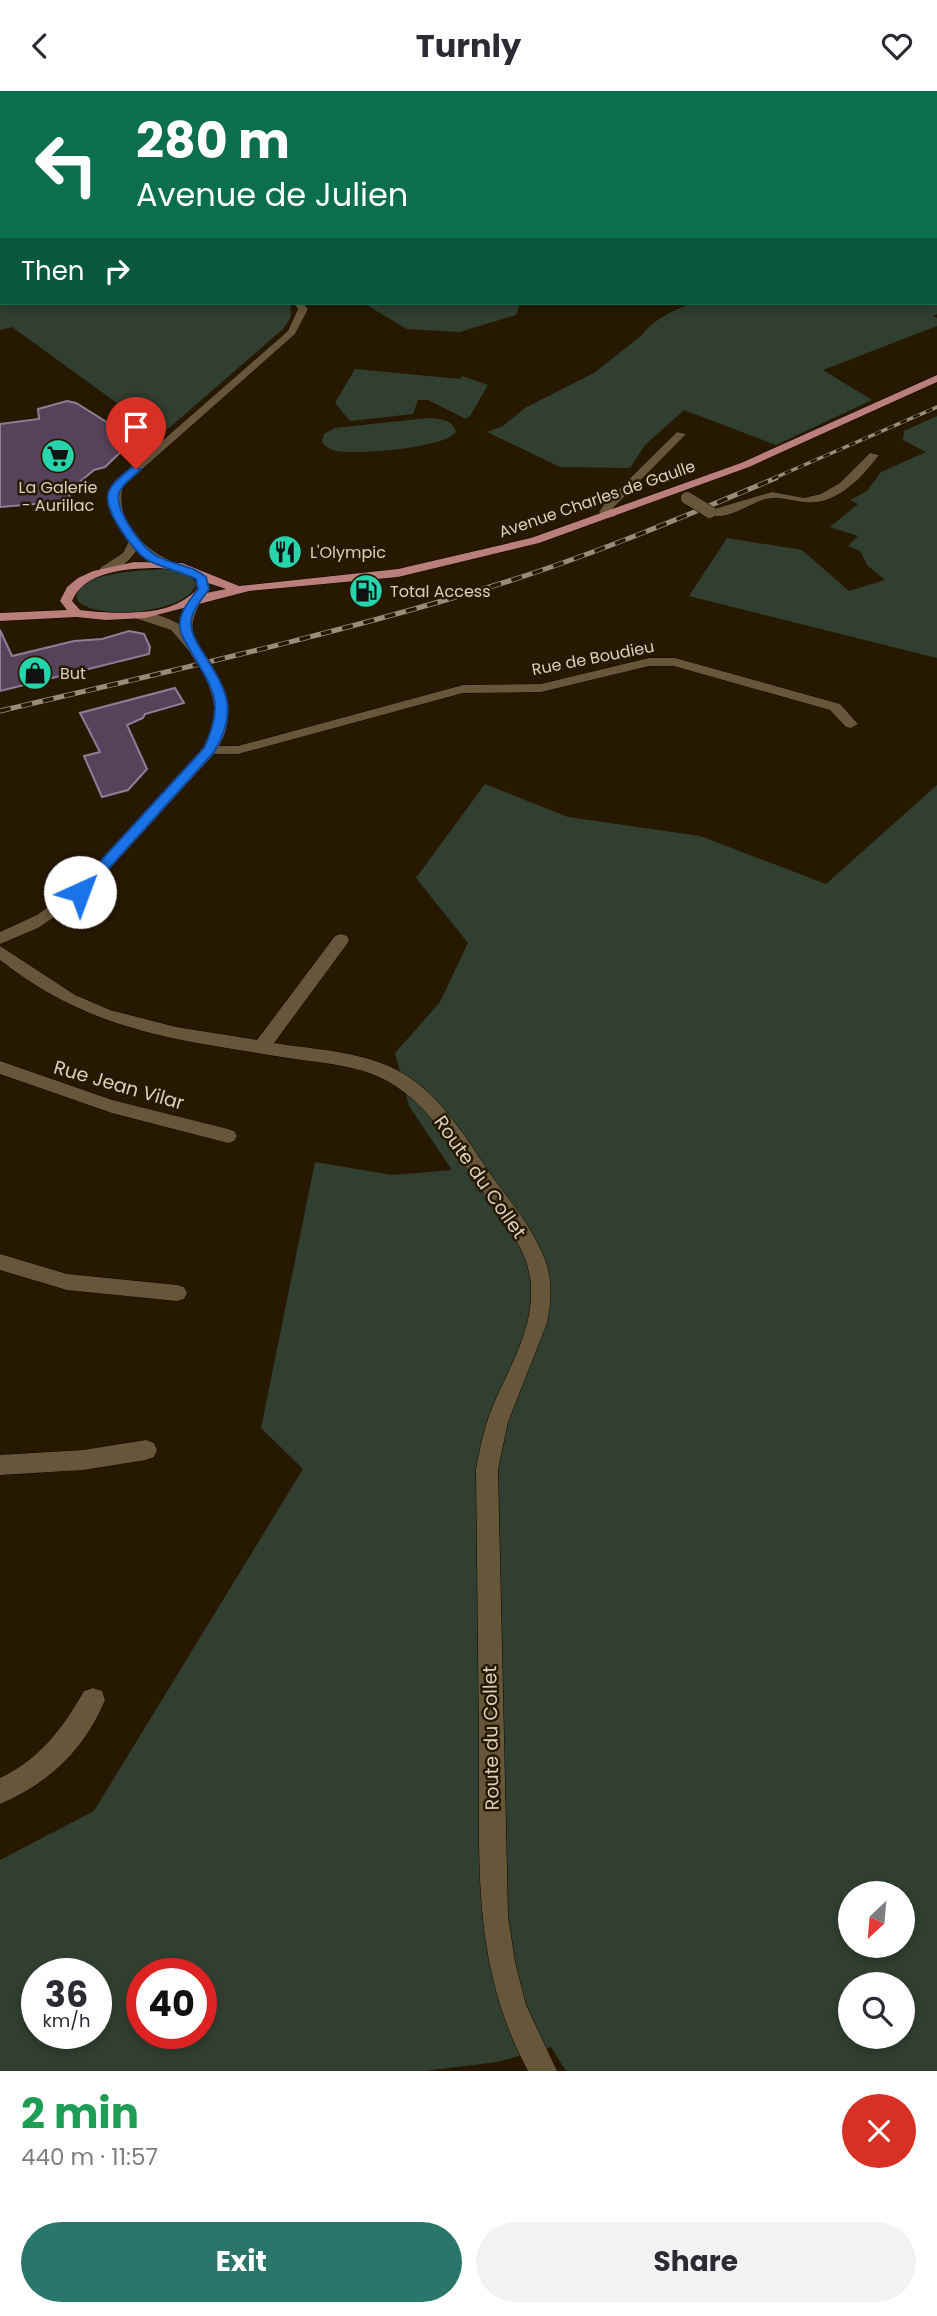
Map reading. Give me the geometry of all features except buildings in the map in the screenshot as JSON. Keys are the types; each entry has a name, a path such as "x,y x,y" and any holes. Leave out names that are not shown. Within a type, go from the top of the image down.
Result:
{"main road":[{"name":"Avenue Charles de Gaulle","path":"76,613 107,616 167,610 249,587 398,573 446,564 535,541 673,493 830,428 937,378"},
{"name":"Avenue Charles de Gaulle","path":"169,565 221,584 249,587"},
{"path":"15,615 51,603 79,582 104,571 169,565"},
{"path":"196,600 203,589 201,577"},
{"path":"66,594 65,601 76,613"},
{"path":"0,617 76,613"}],"street":[{"path":"169,565 152,558 134,543 114,505 113,495 118,485 292,332 303,309 300,305"},
{"path":"610,515 605,512 608,505 681,434"},
{"path":"673,493 710,512 722,513 773,495 804,501 824,498 849,483 874,455"},
{"path":"104,571 128,555 134,543"},
{"path":"1,952 29,927 80,892 209,750 220,728 223,709 220,692 186,634 185,621 196,600"},
{"path":"132,615 160,619 186,634"},
{"name":"Rue de Boudieu","path":"209,750 238,750 463,689 541,688 649,662 675,662 835,707 851,724"},
{"path":"262,1047 341,940"},
{"name":"Route du Collet","path":"1,952 22,971 60,995 98,1014 192,1037 344,1061 397,1078 439,1115 522,1231 535,1260 541,1287 538,1319 523,1367 496,1423 487,1469 493,1890 497,1948 510,2001 542,2071"},
{"name":"Rue Jean Vilar","path":"0,1067 48,1087 128,1112 228,1136"},
{"path":"0,1262 67,1282 177,1293"},
{"path":"0,1465 83,1460 146,1450"},
{"path":"0,1791 43,1767 59,1753 74,1734 93,1700"}],"green space":[{"path":"0,305 290,305 291,317 283,329 161,435 12,327 0,330"},
{"path":"519,305 516,315 460,332 407,329 368,306"},
{"path":"687,305 937,305 937,314 933,316 937,318 937,326 823,370 872,400 776,445 684,410 645,445 630,468 560,467 487,432 503,426 525,408 594,373 668,314"},
{"path":"355,369 460,379 462,376 488,385 466,419 428,400 418,400 413,414 350,421 335,403"},
{"path":"937,416 937,658 689,596 727,538 802,550 849,591 885,580 867,565 860,551 848,546 858,536 830,527 858,504 850,500 867,491 881,472 926,452 903,440 904,431"},
{"path":"428,418 449,422 456,432 435,442 379,451 336,451 322,442 324,434 335,428"},
{"path":"163,569 178,571 190,577 196,584 190,594 160,608 141,611 102,611 87,607 77,600 79,590 97,578"},
{"path":"485,784 568,817 700,836 826,884 937,785 937,2071 566,2071 551,2047 497,2062 424,2071 0,2071 0,1860 94,1811 303,1469 261,1428 315,1162 392,1175 452,1170 409,1106 395,1053 440,1002 468,943 416,878"}],"railway":[{"path":"772,479 937,407"},
{"path":"0,711 256,651 446,600 577,558 776,478"}],"place":[{"name":"La Galerie - Aurillac","path":"58,456"},
{"name":"L'Olympic","path":"285,552"},
{"name":"Total Access","path":"366,591"},
{"name":"But","path":"35,673"}],"route":[{"path":"80,892 209,750 220,728 223,709 220,692 186,634 185,621 189,609 203,589 201,577 152,558 134,543 114,505 113,495 118,485 136,469"}]}
